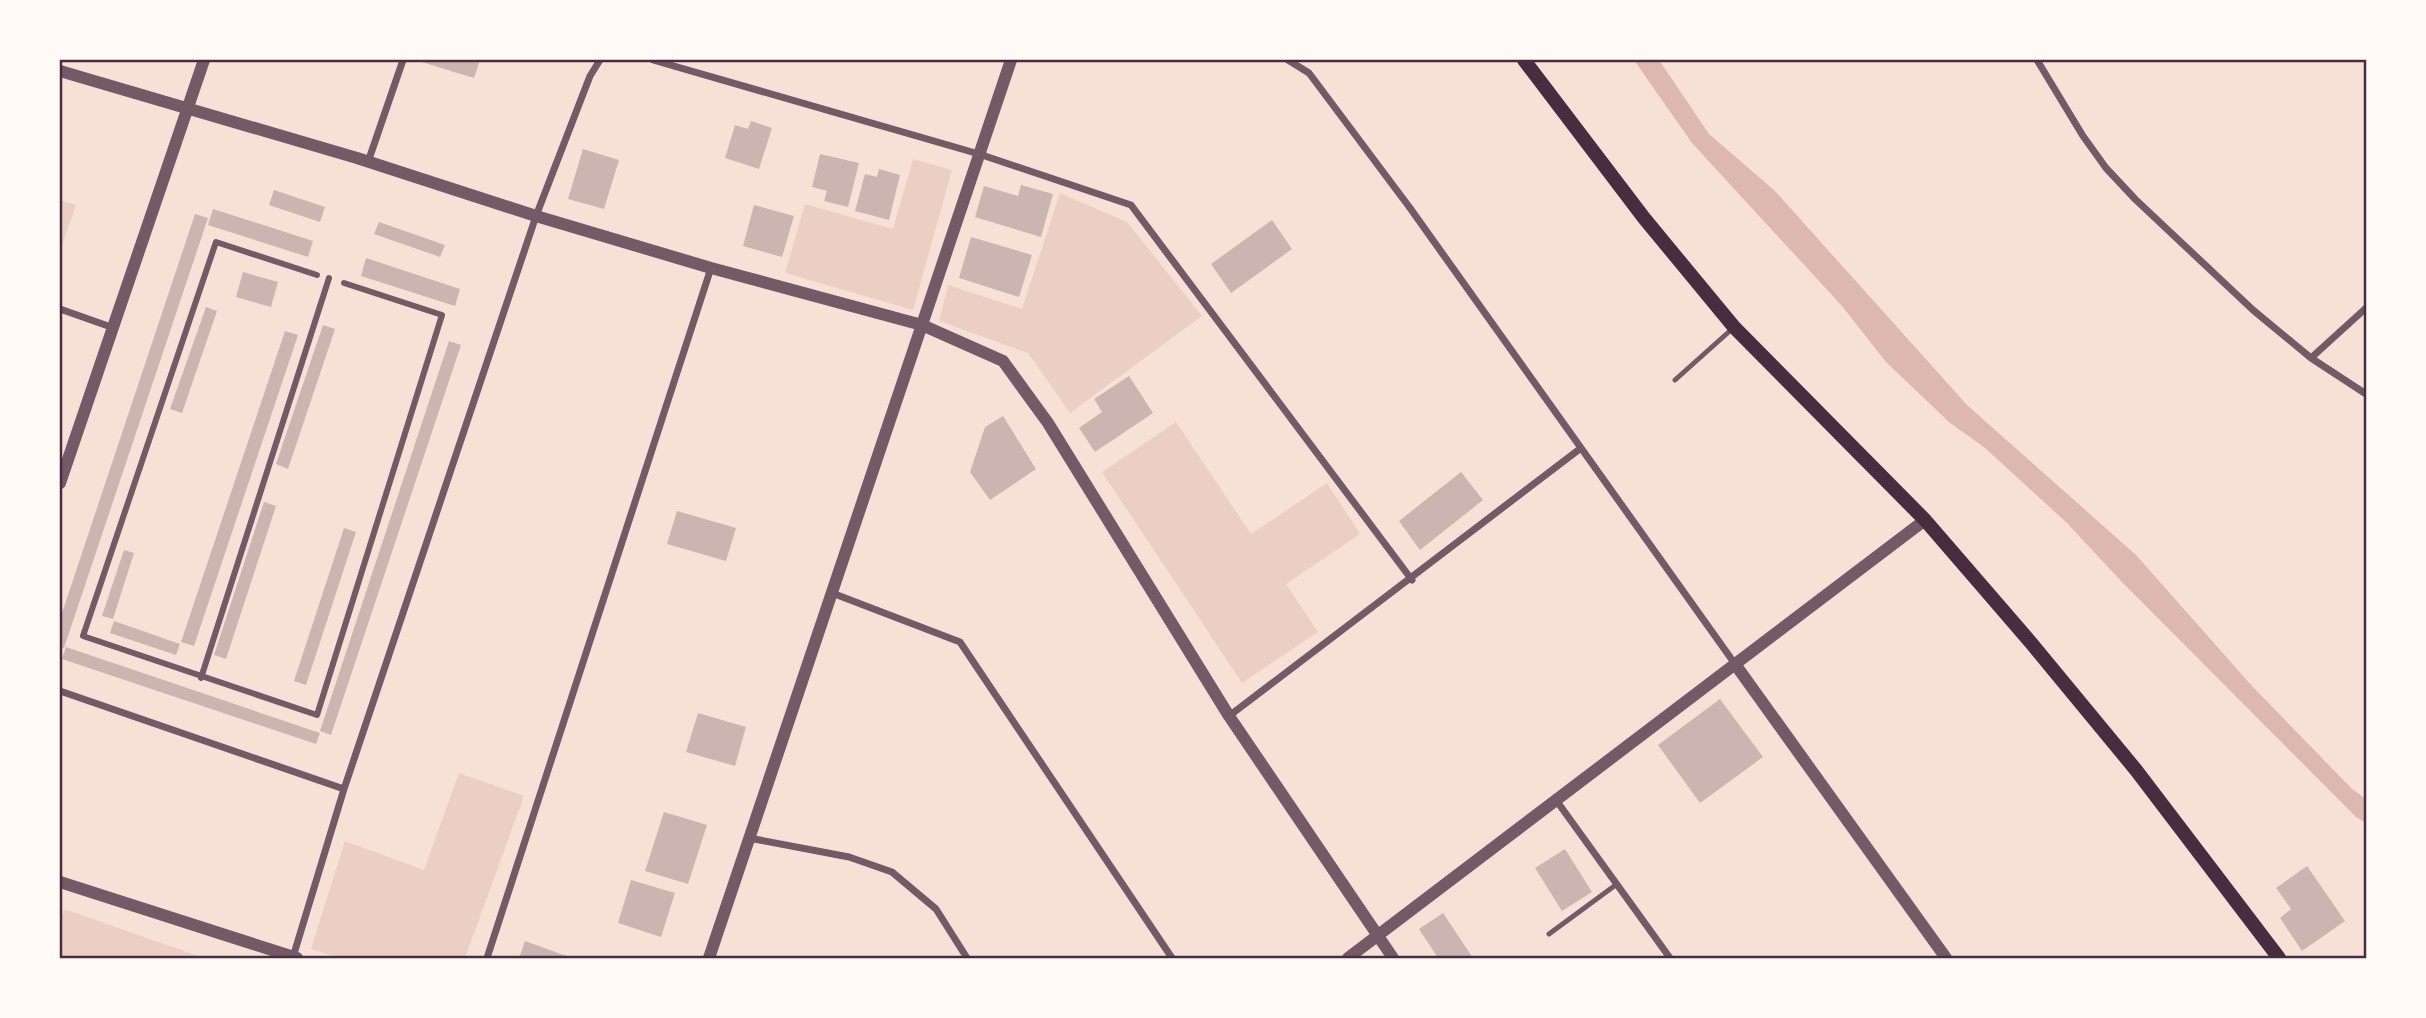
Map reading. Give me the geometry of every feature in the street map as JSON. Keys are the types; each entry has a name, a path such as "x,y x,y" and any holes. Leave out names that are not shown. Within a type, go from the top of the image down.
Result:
{"main road":[{"path":"1524,60 1644,218 1734,327 1925,520 2032,643 2128,760 2279,958"}],"street":[{"path":"60,483 204,60"},
{"path":"368,162 403,60"},
{"path":"60,882 295,958 344,789 536,216 590,76 600,60"},
{"path":"653,60 979,154 1131,205 1412,580"},
{"path":"709,958 1011,60"},
{"path":"1288,60 1309,72 1410,208 1945,958"},
{"path":"2037,60 2083,136 2106,168 2135,199 2253,310 2311,358 2367,394"},
{"path":"60,71 368,162 711,268 922,324 1003,361 1048,424 1229,716 1392,958"},
{"path":"317,275 216,242 83,636 317,715 443,315 344,283"},
{"path":"487,958 711,268"},
{"path":"201,678 329,278"},
{"path":"2311,358 2367,308"},
{"path":"60,309 111,327"},
{"path":"1229,716 1412,580 1581,448"},
{"path":"1348,958 1925,520"},
{"path":"832,593 960,642 1171,958"},
{"path":"60,691 344,789"},
{"path":"1556,800 1670,958"},
{"path":"750,838 849,857 892,872 936,909 967,958"}],"lane":[{"path":"1675,380 1734,327"},
{"path":"1549,934 1617,884"}],"shaded area":[{"path":"1634,60 1659,60 1709,134 1775,191 1967,405 2136,555 2252,686 2352,789 2366,799 2366,823 2356,817 2122,582 2066,522 1985,448 1949,422 1886,362 1842,306 1692,143"},
{"path":"913,159 952,170 913,310 785,273 805,204 893,229"},
{"path":"1060,193 1127,222 1202,316 1070,413 1028,353 939,321 948,285 1022,309"},
{"path":"60,200 76,205 60,251"},
{"path":"1176,422 1251,534 1327,483 1360,534 1286,584 1318,632 1242,683 1102,472"},
{"path":"459,773 524,796 465,958 339,958 311,949 345,841 424,870"},
{"path":"64,909 204,958 60,958 60,921"}],"building":[{"path":"415,60 480,60 474,78"},
{"path":"751,121 772,128 759,169 725,158 735,125 748,129"},
{"path":"583,149 619,160 604,209 568,199"},
{"path":"820,154 859,163 848,207 824,201 827,191 812,187"},
{"path":"879,169 900,175 889,220 855,211 865,174 877,177"},
{"path":"1021,185 1053,194 1041,237 975,217 984,186 1018,196"},
{"path":"274,190 325,207 320,222 269,205"},
{"path":"754,205 794,216 782,257 743,246"},
{"path":"213,209 313,241 308,257 208,225"},
{"path":"195,214 208,218 64,648 60,647 60,619"},
{"path":"1272,220 1292,249 1231,293 1211,264"},
{"path":"379,222 445,245 440,257 374,234"},
{"path":"971,237 1032,255 1019,297 959,278"},
{"path":"366,258 460,289 455,306 361,276"},
{"path":"243,272 278,282 271,307 236,297"},
{"path":"206,307 217,311 182,413 170,409"},
{"path":"323,325 335,329 288,469 276,464"},
{"path":"285,331 298,335 194,646 181,642"},
{"path":"449,341 461,345 331,735 320,731"},
{"path":"1129,376 1153,413 1095,452 1079,428 1102,412 1094,399"},
{"path":"1003,416 1036,469 990,500 970,472 985,427"},
{"path":"1461,472 1483,500 1420,550 1399,521"},
{"path":"264,502 276,506 226,659 214,655"},
{"path":"677,511 736,528 726,561 667,544"},
{"path":"344,528 356,532 306,685 294,681"},
{"path":"124,550 134,553 113,619 102,616"},
{"path":"114,621 180,644 176,655 110,633"},
{"path":"66,647 320,733 316,744 62,659"},
{"path":"1720,699 1763,757 1700,803 1658,745"},
{"path":"698,713 746,727 735,766 686,752"},
{"path":"664,812 707,825 688,884 645,871"},
{"path":"1565,849 1592,892 1562,911 1535,868"},
{"path":"2307,866 2345,921 2302,951 2280,918 2291,909 2276,888"},
{"path":"631,880 675,893 661,937 618,923"},
{"path":"1443,913 1473,958 1438,958 1419,929"},
{"path":"525,941 572,958 519,958"}]}
